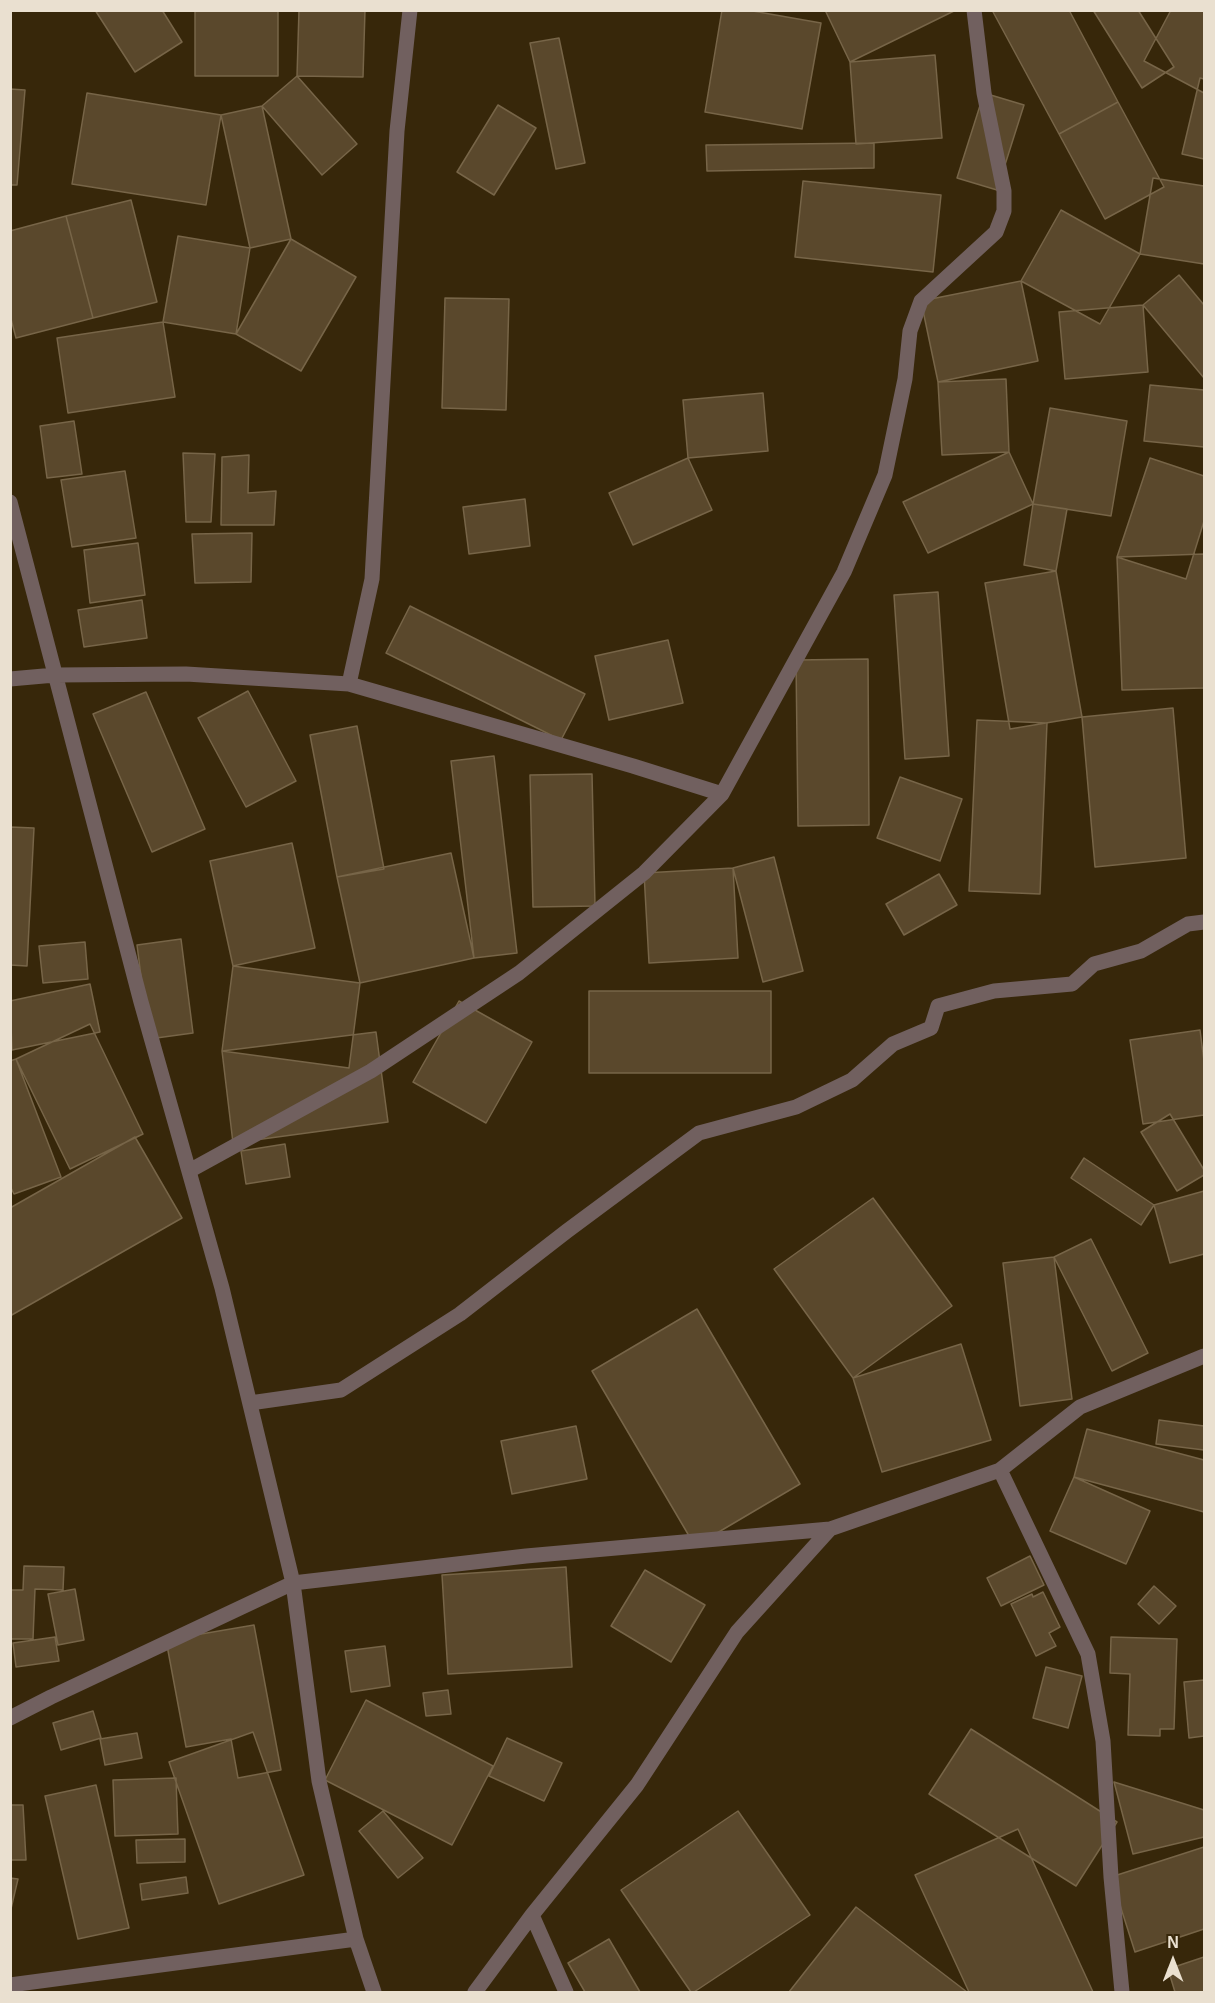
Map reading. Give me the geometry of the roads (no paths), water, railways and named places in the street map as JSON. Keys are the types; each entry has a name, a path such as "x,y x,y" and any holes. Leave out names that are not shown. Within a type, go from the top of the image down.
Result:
{"street":[{"path":"349,684 372,579 398,131 410,10"},
{"path":"189,1171 371,1071 519,973 644,873 722,794 844,572 885,475 905,379 910,331 921,301 996,232 1004,211 1004,191 984,93 974,10"},
{"path":"10,502 141,1002 222,1288 293,1583 319,1781 356,1939 374,1992"},
{"path":"10,679 55,675 186,674 349,684 722,794"},
{"path":"250,1403 341,1390 460,1314 699,1133 796,1107 852,1080 893,1044 931,1028 938,1006 994,991 1072,984 1094,964 1141,951 1188,924 1204,922"},
{"path":"10,1718 293,1583 526,1557 830,1529 1000,1470 1080,1407 1204,1356"},
{"path":"1000,1470 1088,1654 1103,1741 1111,1877 1122,1992"},
{"path":"475,1992 532,1915 637,1785 737,1632 830,1529"},
{"path":"532,1915 566,1992"},
{"path":"10,1985 356,1939"}]}
